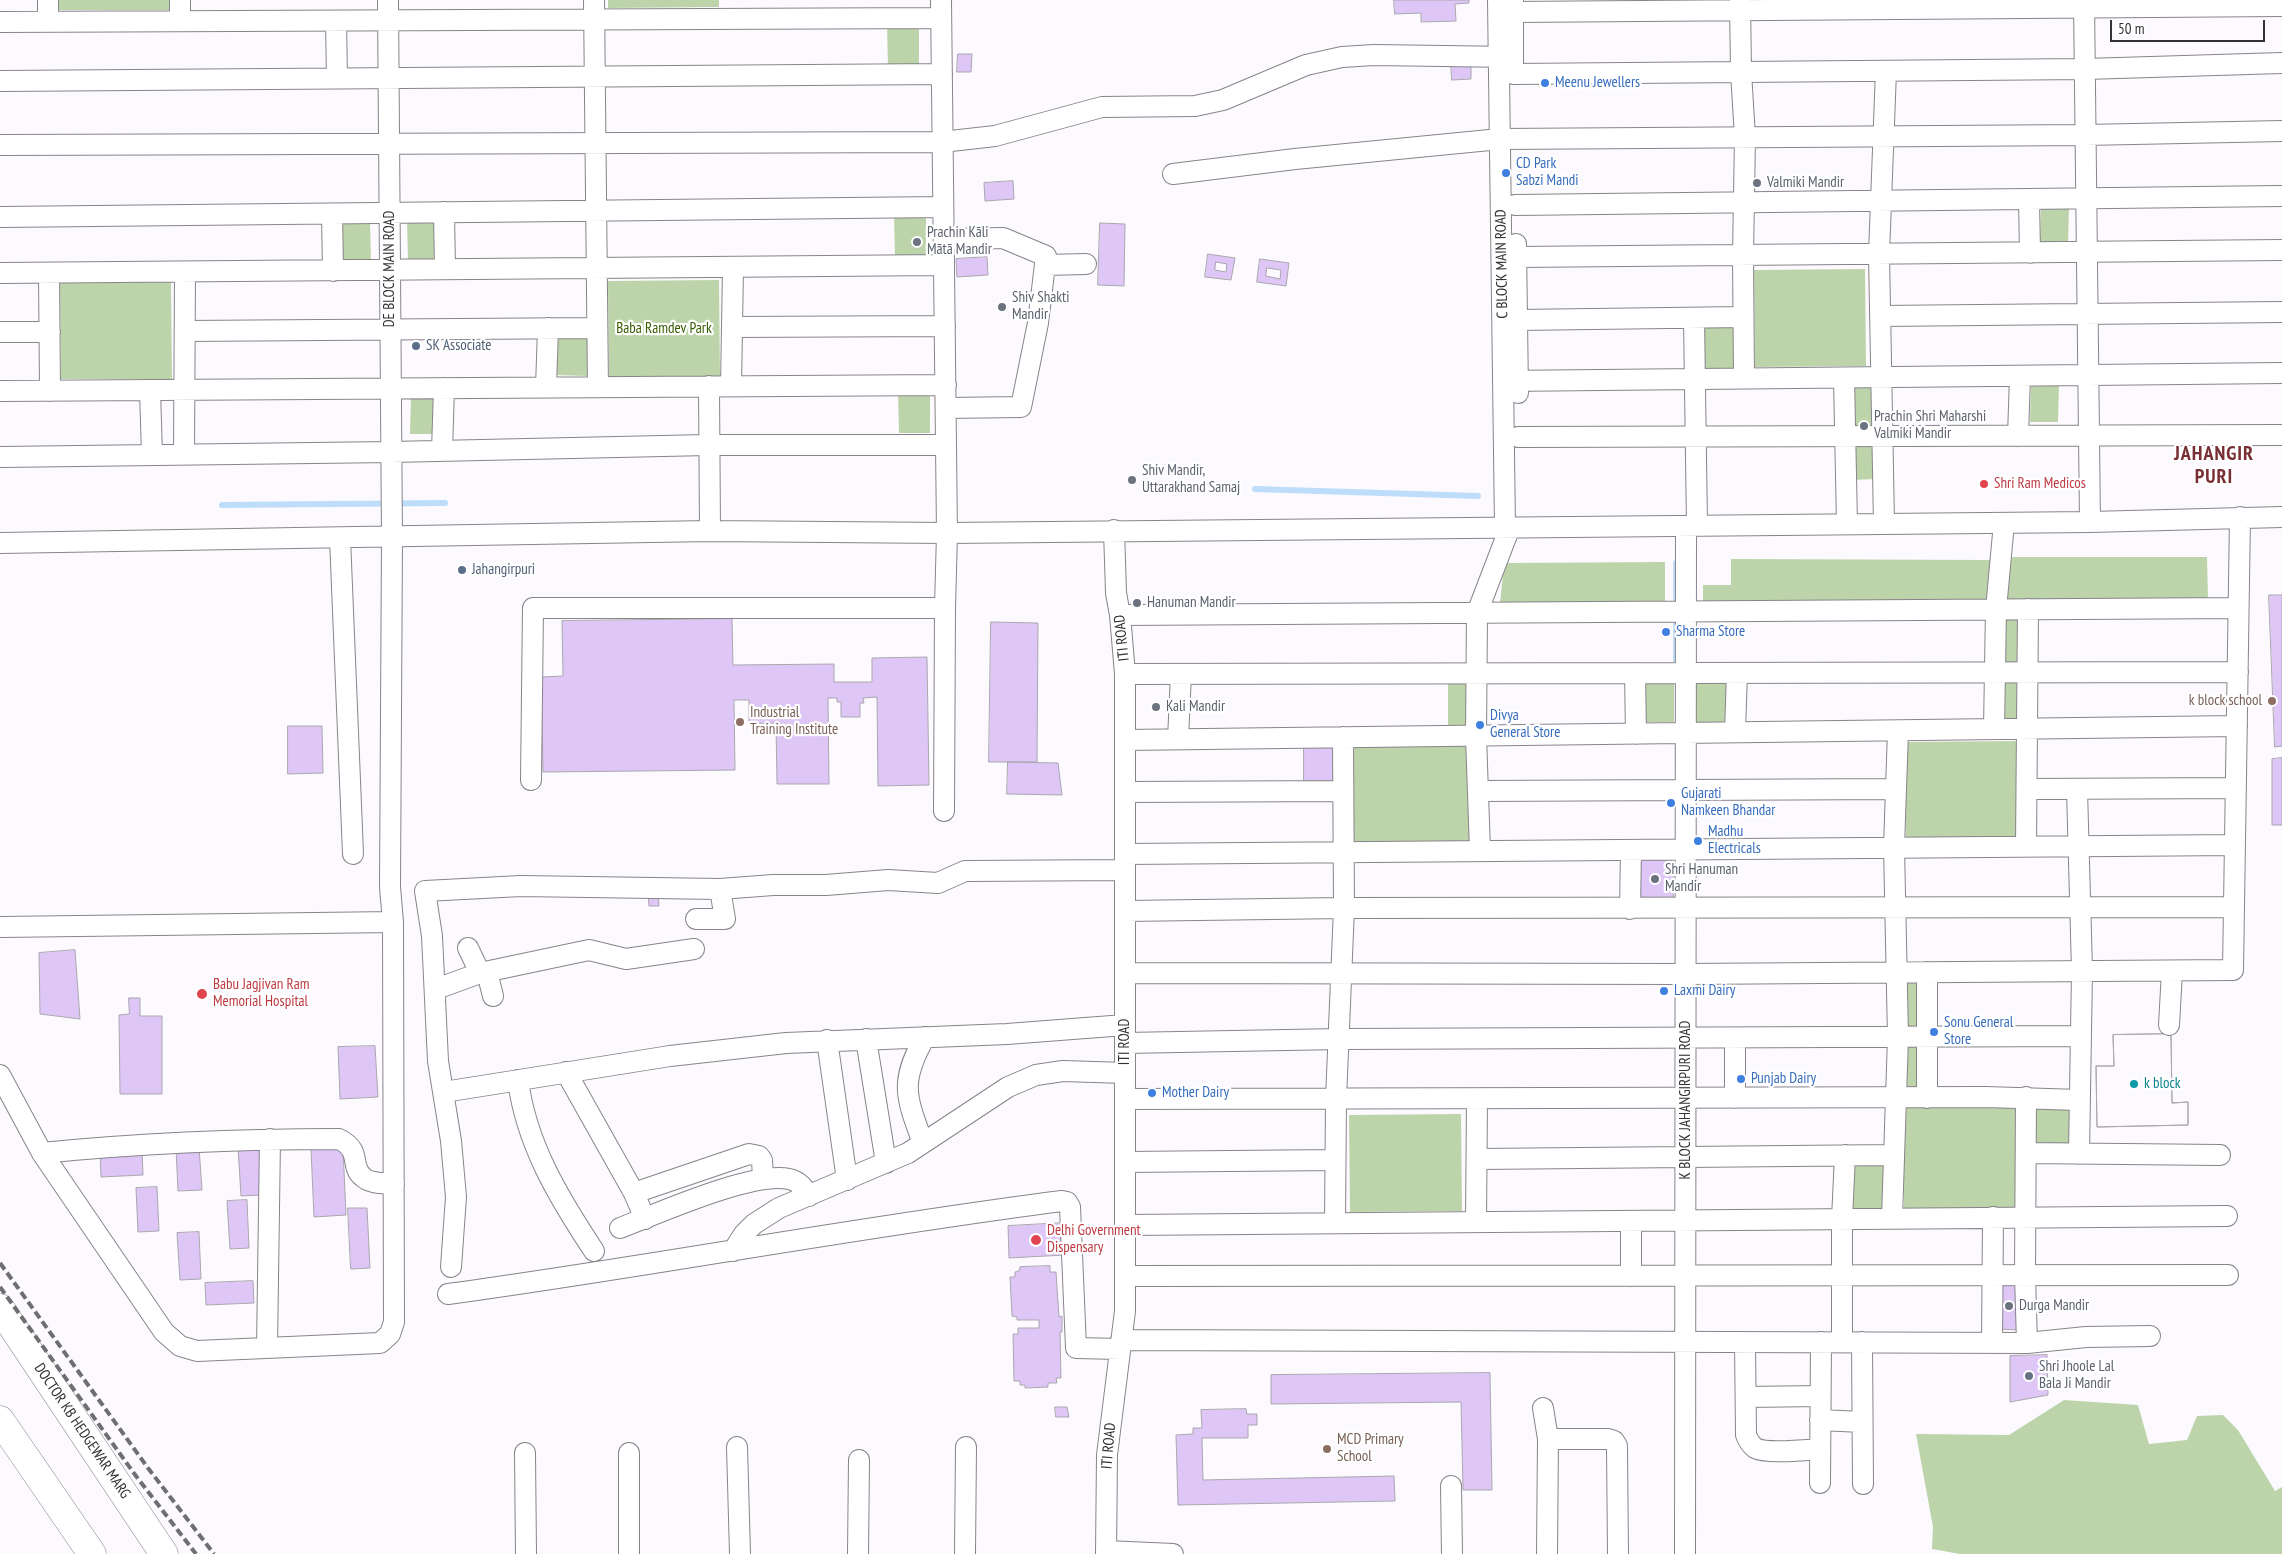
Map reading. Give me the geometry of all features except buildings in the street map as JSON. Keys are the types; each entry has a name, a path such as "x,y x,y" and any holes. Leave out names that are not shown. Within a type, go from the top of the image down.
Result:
{"highway":[{"name":"DOCTOR KB HEDGEWAR MARG","path":"0,1308 164,1554"},
{"path":"0,1420 92,1554"}],"street":[{"path":"48,0 48,22"},
{"path":"180,0 180,21"},
{"name":"DE BLOCK MAIN ROAD","path":"0,1075 42,1153 164,1332 180,1346 197,1351 380,1343 390,1334 394,1322 394,1184 393,922 390,888 392,538 388,0"},
{"path":"1508,4 2282,6"},
{"name":"C BLOCK MAIN ROAD","path":"1508,4 1507,139 1512,527"},
{"path":"2084,4 2090,522"},
{"path":"1740,5 1740,72 1746,137 1743,256 1744,378"},
{"path":"0,22 388,20 594,10 941,9 947,533 944,811"},
{"path":"594,10 598,387"},
{"path":"336,20 337,78"},
{"path":"0,145 942,142 995,136 1102,107 1195,106 1223,100 1306,65 1342,57 1374,55 1509,63 1740,72 2085,69 2282,63"},
{"path":"1884,524 1879,254 1886,71"},
{"path":"0,81 942,74"},
{"path":"1173,174 1295,159 1507,139 2085,135 2282,131"},
{"name":"C BLOCK MAIN ROAD","path":"1507,139 1515,205 1517,320 1510,381 1518,437 1512,527"},
{"path":"1515,205 2282,196"},
{"path":"2029,199 2030,253"},
{"path":"0,217 943,207"},
{"path":"444,212 445,269"},
{"path":"332,214 334,270"},
{"path":"944,239 1003,238 1046,256 1038,322 1021,407 946,408"},
{"path":"1516,257 2282,250"},
{"path":"1045,265 1086,264"},
{"path":"0,273 944,265"},
{"path":"731,386 733,267"},
{"path":"184,454 185,272"},
{"path":"49,273 50,391"},
{"path":"1880,316 2282,312"},
{"path":"1517,320 1743,317"},
{"name":"K BLOCK JAHANGIRPURI ROAD","path":"1685,1554 1686,612 1696,437 1694,318"},
{"path":"732,327 945,326"},
{"path":"546,387 548,328"},
{"path":"185,331 597,328"},
{"path":"0,332 50,332"},
{"path":"1510,381 2282,374"},
{"path":"2018,436 2020,376"},
{"path":"1844,378 1847,524"},
{"path":"0,391 946,385"},
{"path":"708,386 710,531"},
{"path":"442,451 444,388"},
{"path":"150,390 152,455"},
{"path":"1518,437 2282,435"},
{"path":"0,457 391,452 708,445 946,445"},
{"path":"1125,973 1686,974 2233,970 2240,517"},
{"path":"0,542 392,538 710,531 947,533 2090,522 2282,517"},
{"path":"1994,729 1996,609 2004,523"},
{"path":"1480,851 1476,736 1478,613 1512,527"},
{"name":"ITI ROAD","path":"1106,1552 1107,1455 1125,1312 1125,674 1120,615 1116,593 1114,530"},
{"path":"340,538 353,854"},
{"path":"531,780 533,608 945,608"},
{"path":"1120,615 2238,608"},
{"path":"2026,846 2028,609"},
{"path":"1125,674 2238,672"},
{"path":"1635,673 1636,734"},
{"path":"1735,732 1737,673"},
{"path":"1178,739 1181,674"},
{"path":"1125,740 2237,726"},
{"path":"1892,1218 1898,1038 1894,847 1898,730"},
{"path":"1335,1223 1336,1099 1344,908 1343,737"},
{"path":"2027,789 2236,788"},
{"path":"2077,789 2082,971 2079,1154"},
{"path":"1478,791 1896,790"},
{"path":"1125,792 1343,791"},
{"path":"451,1267 456,1197 438,1054 437,935 425,891 504,887 720,888 826,885 888,880 938,883 965,871 1033,870 1125,862 1343,852 2235,845"},
{"path":"1630,909 1631,850"},
{"path":"696,919 725,919 720,888"},
{"path":"1125,911 1344,908 2234,907"},
{"path":"0,927 393,922"},
{"path":"436,989 472,967 588,950 626,958 694,950"},
{"path":"472,967 493,996"},
{"path":"2168,1025 2172,971"},
{"path":"1927,972 1928,1098"},
{"path":"444,1092 670,1056 827,1040 1007,1034 1125,1034 1340,1039 1735,1039 2080,1036"},
{"path":"922,1143 907,1093 908,1076 914,1056 924,1037"},
{"path":"866,1039 886,1163"},
{"path":"1735,1039 1735,1098"},
{"path":"827,1040 847,1180"},
{"path":"733,1251 744,1234 754,1224 779,1208 886,1163 922,1143 1008,1087 1036,1075 1063,1070 1125,1073"},
{"path":"566,1072 634,1193 645,1219"},
{"path":"518,1080 524,1116 530,1134 563,1204 594,1250"},
{"path":"1125,1099 2026,1097 2079,1100"},
{"path":"2026,1097 2025,1275 2027,1344"},
{"path":"1476,1222 1477,1099"},
{"path":"42,1153 106,1146 270,1139 339,1139 347,1143 354,1151 362,1177 371,1181 394,1184"},
{"path":"267,1348 270,1139"},
{"path":"2026,1153 2220,1155"},
{"path":"634,1193 749,1154 759,1156 762,1160 763,1179"},
{"path":"1845,1155 1842,1276 1862,1422 1863,1484"},
{"path":"1477,1159 1894,1155"},
{"path":"1125,1162 1335,1160"},
{"path":"620,1228 695,1199 763,1179 779,1177 791,1179 800,1184 809,1196"},
{"path":"448,1294 582,1276 980,1211 1067,1202 1070,1207 1076,1348 1121,1345 1686,1342 2027,1344 2086,1336 2150,1336"},
{"path":"1125,1225 2227,1216"},
{"path":"1992,1343 1993,1217"},
{"path":"1631,1221 1631,1276"},
{"path":"1125,1276 2228,1275"},
{"path":"1745,1342 1746,1435 1750,1444 1757,1449 1820,1449"},
{"path":"1820,1483 1821,1342"},
{"path":"1746,1397 1820,1396"},
{"path":"1543,1408 1548,1438 1547,1554"},
{"path":"1820,1420 1862,1422"},
{"path":"1548,1438 1608,1439 1614,1441 1616,1446 1618,1554"},
{"path":"737,1447 740,1554"},
{"path":"965,1554 966,1447"},
{"path":"525,1453 526,1554"},
{"path":"629,1454 629,1554"},
{"path":"858,1554 859,1460"},
{"path":"1451,1486 1452,1554"},
{"path":"1106,1552 1173,1554"}],"green space":[{"path":"59,0 170,0 170,10 59,10"},
{"path":"608,0 719,0 719,7 608,8"},
{"path":"887,24 919,24 919,68 888,68"},
{"path":"2041,206 2069,207 2068,244 2040,243"},
{"path":"894,215 926,215 926,258 895,259"},
{"path":"407,219 440,219 441,260 408,261"},
{"path":"370,220 371,262 338,263 337,221"},
{"path":"1865,269 1866,366 1755,367 1754,270"},
{"name":"Baba Ramdev Park","path":"719,280 720,377 609,377 608,281"},
{"path":"171,282 172,379 61,379 60,283"},
{"path":"1702,323 1737,323 1737,372 1702,372"},
{"path":"555,336 588,336 587,376 555,375"},
{"path":"1850,383 1875,383 1875,432 1850,432"},
{"path":"2031,385 2059,386 2058,422 2030,422"},
{"path":"898,389 930,389 930,433 899,433"},
{"path":"411,396 436,396 435,434 410,434"},
{"path":"1877,442 1877,479 1852,480 1851,443"},
{"path":"2012,557 2207,557 2208,599 2004,600"},
{"path":"1731,559 1993,560 1993,603 1703,602 1703,585 1731,585"},
{"path":"1665,562 1665,602 1500,604 1504,563"},
{"path":"1999,616 2027,617 2026,666 1999,666"},
{"path":"1998,676 2025,676 2025,725 1998,725"},
{"path":"1448,679 1473,679 1473,731 1448,730"},
{"path":"1641,680 1674,680 1674,722 1642,722"},
{"path":"1696,682 1728,682 1729,724 1696,724"},
{"path":"2016,741 2017,838 1906,839 1904,742"},
{"path":"1470,745 1471,842 1351,843 1350,747"},
{"path":"1899,977 1923,977 1924,1029 1900,1029"},
{"path":"1899,1045 1923,1045 1924,1094 1900,1094"},
{"path":"2027,1104 2071,1104 2070,1147 2027,1146"},
{"path":"2020,1106 2021,1208 1904,1209 1903,1107"},
{"path":"1461,1114 1462,1211 1350,1212 1349,1115"},
{"path":"1849,1163 1883,1163 1884,1209 1849,1209"},
{"path":"2064,1400 2138,1405 2149,1444 2187,1440 2197,1416 2223,1415 2238,1430 2275,1491 2282,1487 2282,1554 1960,1554 1932,1549 1933,1527 1916,1434 2009,1435"}],"waterway":[{"path":"1255,489 1478,496"},
{"path":"222,505 445,503"},
{"path":"1676,563 1676,660"}],"railway":[{"path":"0,1263 148,1468 214,1554"},
{"path":"0,1287 136,1476 196,1554"}],"place":[{"name":"Meenu Jewellers","path":"1545,83"},
{"name":"CD Park Sabzi Mandi","path":"1506,173"},
{"name":"Valmiki Mandir","path":"1757,183"},
{"name":"Prachin Kāli Mātā Mandir","path":"917,242"},
{"name":"Shiv Shakti Mandir","path":"1002,307"},
{"name":"SK Associate","path":"416,346"},
{"name":"Prachin Shri Maharshi Valmiki Mandir","path":"1864,426"},
{"name":"Shiv Mandir, Uttarakhand Samaj","path":"1132,480"},
{"name":"Shri Ram Medicos","path":"1984,484"},
{"name":"Jahangirpuri","path":"462,570"},
{"name":"Hanuman Mandir","path":"1137,603"},
{"name":"Sharma Store","path":"1666,632"},
{"name":"k block school","path":"2272,701"},
{"name":"Kali Mandir","path":"1156,707"},
{"name":"Industrial Training Institute","path":"740,722"},
{"name":"Divya General Store","path":"1480,725"},
{"name":"Gujarati Namkeen Bhandar","path":"1671,803"},
{"name":"Madhu Electricals","path":"1698,841"},
{"name":"Shri Hanuman Mandir","path":"1655,879"},
{"name":"Laxmi Dairy","path":"1664,991"},
{"name":"Babu Jagjivan Ram Memorial Hospital","path":"202,994"},
{"name":"Sonu General Store","path":"1934,1032"},
{"name":"Punjab Dairy","path":"1741,1079"},
{"name":"k block","path":"2134,1084"},
{"name":"Mother Dairy","path":"1152,1093"},
{"name":"Delhi Government Dispensary","path":"1036,1240"},
{"name":"Durga Mandir","path":"2009,1306"},
{"name":"Shri Jhoole Lal Bala Ji Mandir","path":"2029,1376"},
{"name":"MCD Primary School","path":"1327,1449"}],"district":[{"name":"JAHANGIR PURI","path":"2214,466"}]}
